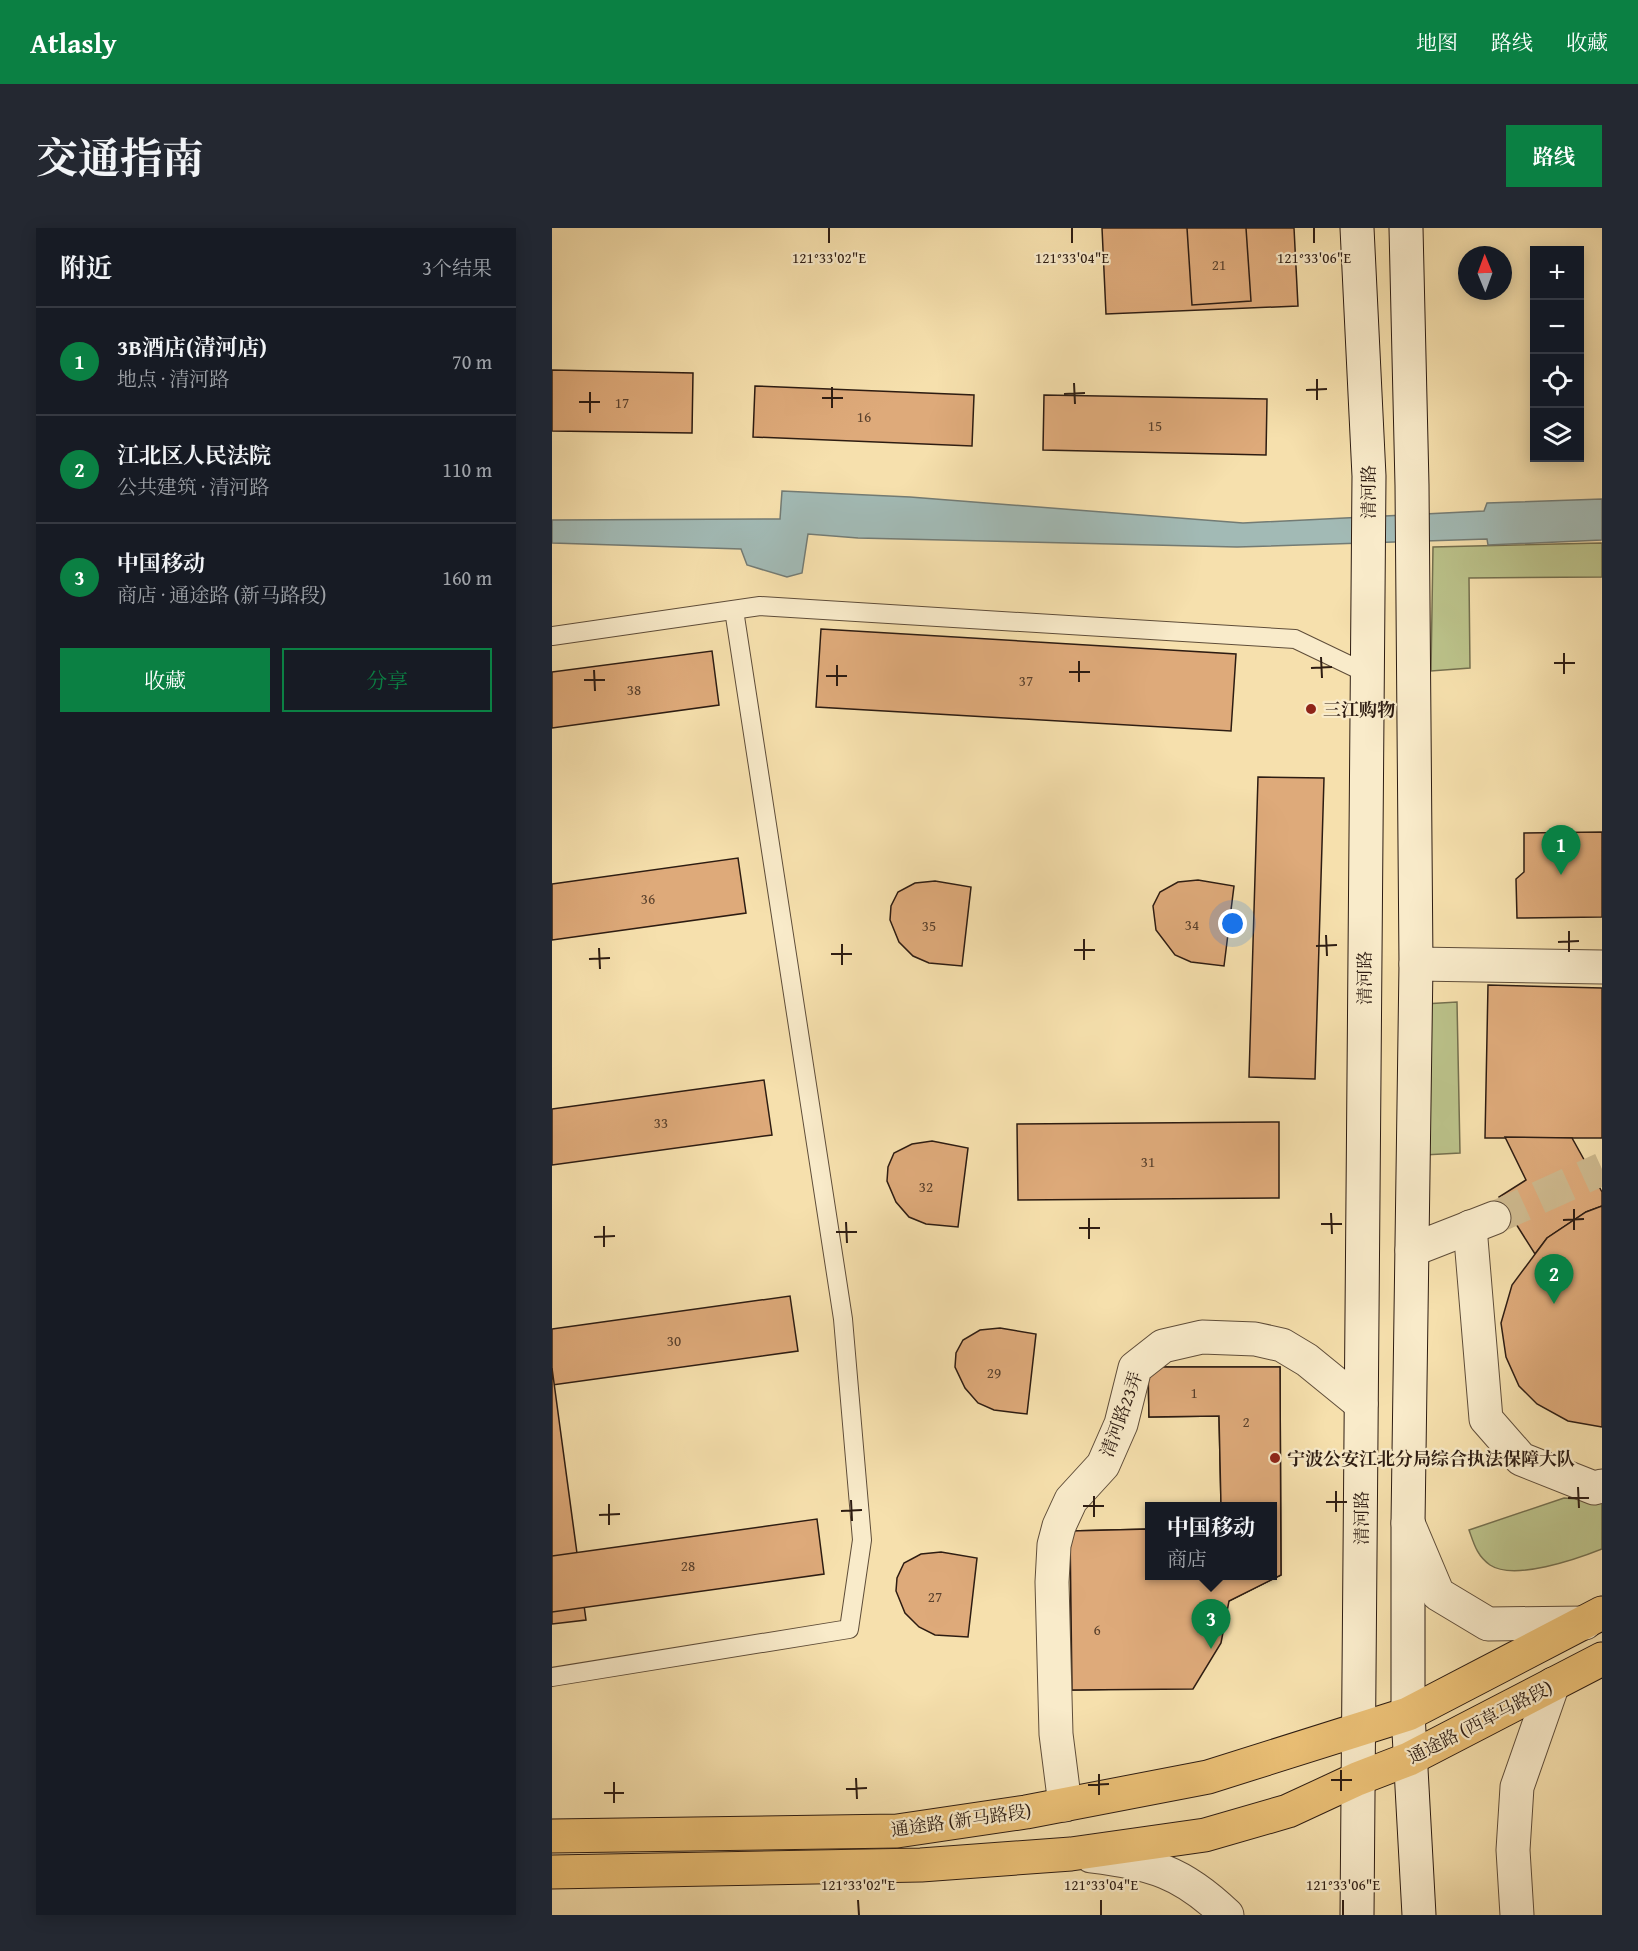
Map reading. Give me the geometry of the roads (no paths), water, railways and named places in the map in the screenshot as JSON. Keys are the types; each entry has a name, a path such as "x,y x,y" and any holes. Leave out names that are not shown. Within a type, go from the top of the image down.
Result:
{"main road":[{"name":"清河路","path":"1357,228 1369,476 1359,1728 1356,1779 1357,1915"},
{"path":"1406,228 1412,485 1416,964 1408,1523 1408,1714 1419,1915"},
{"path":"1416,964 1602,967"},
{"path":"1412,1250 1482,1222 1486,1419 1521,1459 1594,1488 1602,1486"},
{"name":"清河路23弄","path":"1065,1805 1056,1734 1052,1582 1054,1545 1059,1526 1071,1500 1103,1465 1121,1424 1136,1368 1163,1346 1202,1337 1255,1340 1282,1345 1361,1404"},
{"path":"1408,1523 1438,1594 1488,1624 1594,1618"},
{"path":"1359,1728 1408,1714 1594,1618"},
{"name":"通途路 (西草马路段)","path":"1356,1779 1409,1760 1602,1659"},
{"path":"1517,1915 1513,1850 1517,1787 1552,1684"},
{"name":"通途路 (新马路段)","path":"552,1836 897,1831 949,1826 1208,1777 1359,1728"},
{"name":"通途路 (新马路段)","path":"552,1872 921,1865 1071,1854 1205,1835 1288,1811 1356,1779"},
{"path":"1071,1854 1136,1862 1170,1872 1201,1890 1227,1915"}],"lane":[{"path":"552,636 760,606 1295,639 1366,673"},
{"path":"552,1677 849,1629 862,1540 843,1319 734,610"}],"water":[{"path":"782,491 910,497 1243,523 1484,511 1487,503 1602,499 1602,540 1488,545 1487,539 1237,547 858,538 808,534 802,573 787,577 747,565 741,549 552,543 552,520 780,519"}],"tunnel":[{"path":"1494,1218 1602,1169"}],"place":[{"name":"三江购物","path":"1311,709"},
{"name":"3B酒店(清河店)","path":"1561,875"},
{"name":"江北区人民法院","path":"1554,1304"},
{"name":"宁波公安江北分局综合执法保障大队","path":"1275,1458"},
{"name":"中国移动","path":"1211,1649"}]}
